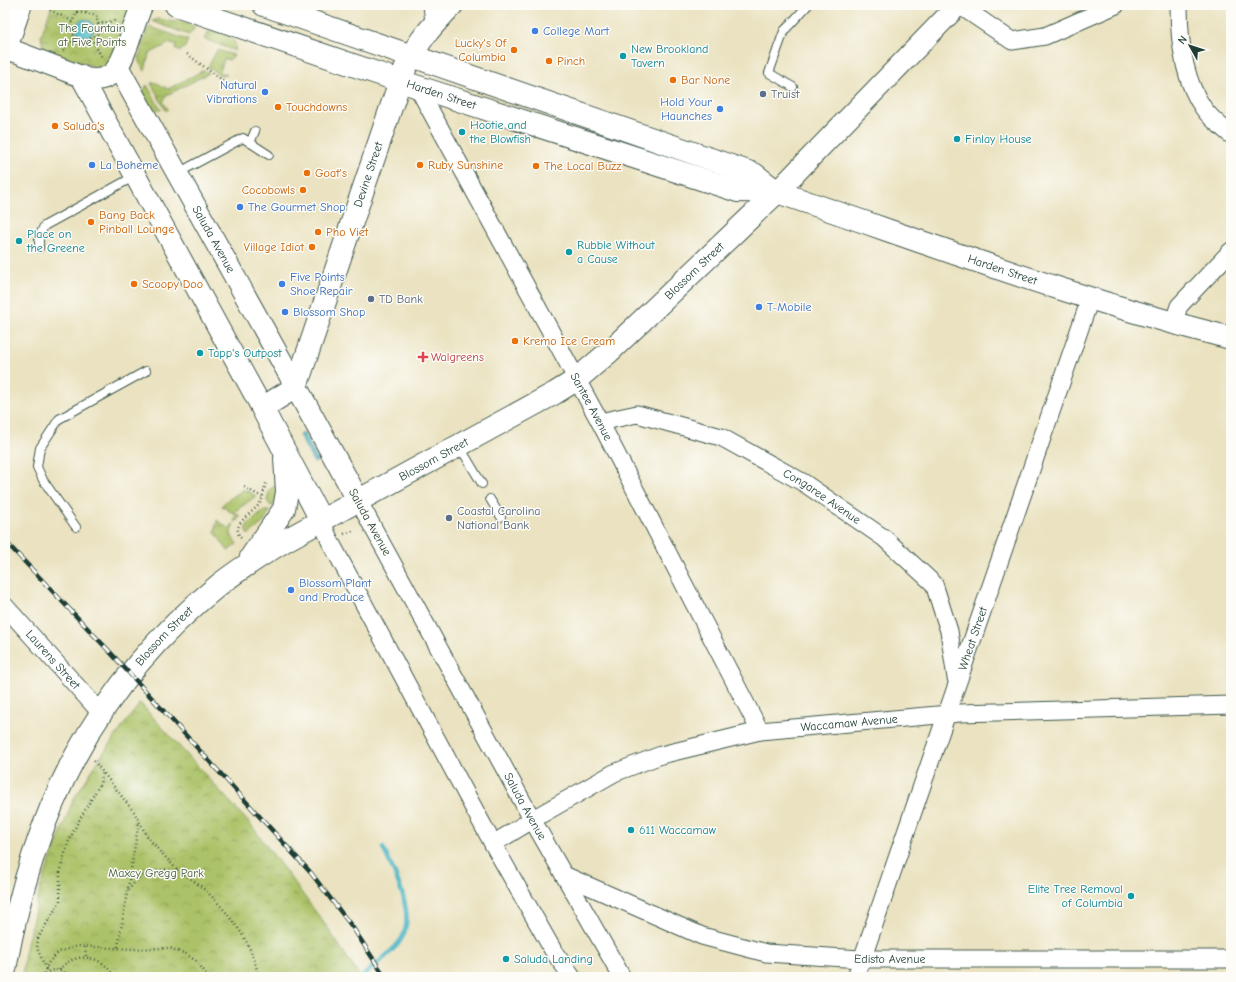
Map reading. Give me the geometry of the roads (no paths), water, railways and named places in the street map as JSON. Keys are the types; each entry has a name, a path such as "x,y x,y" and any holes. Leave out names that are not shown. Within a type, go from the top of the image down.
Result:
{"main road":[{"name":"Harden Street","path":"176,5 408,84 738,192 778,192"},
{"name":"Harden Street","path":"264,5 754,174 778,192 1090,299 1173,324 1231,338"},
{"name":"Devine Street","path":"296,387 408,84 410,56 426,32 435,13 452,5"},
{"name":"Blossom Street","path":"5,969 21,893 37,843 57,792 100,712 122,684 168,632 215,589 244,566 321,520 555,393 576,380 609,352 778,192"},
{"path":"296,387 262,408 321,520"},
{"name":"Saluda Avenue","path":"296,387 358,500"},
{"path":"244,566 284,509 288,476 285,453"}],"street":[{"path":"21,5 6,50 95,80 102,79 114,72 112,66 142,5"},
{"path":"958,5 1012,42 1045,36 1116,5"},
{"name":"Blossom Street","path":"778,192 958,5"},
{"path":"1178,5 1182,51 1189,79 1204,110 1231,135"},
{"name":"Saluda Avenue","path":"112,66 177,174 296,387"},
{"path":"81,76 262,408"},
{"name":"Santee Avenue","path":"408,84 600,422 760,731"},
{"path":"1173,324 1176,313 1183,301 1231,251"},
{"name":"Wheat Street","path":"856,977 946,715 956,680 1090,299"},
{"name":"Congaree Avenue","path":"600,422 637,414 721,437 804,483 884,538 934,584 949,631 956,680"},
{"name":"Saluda Avenue","path":"358,500 532,819 622,977"},
{"path":"321,520 493,844 554,952 572,977"},
{"name":"Laurens Street","path":"5,606 100,712"},
{"name":"Waccamaw Avenue","path":"493,844 532,819 614,773 661,755 760,731 968,713 1231,705"},
{"name":"Edisto Avenue","path":"564,875 702,936 766,952 861,959 1231,959"}],"lane":[{"path":"793,87 769,73 784,31 808,5"},
{"path":"250,143 255,131"},
{"path":"177,174 243,138 269,155"},
{"path":"39,248 39,237 44,226 136,176"},
{"path":"76,527 43,480 37,467 40,448 59,419 146,371"},
{"path":"459,445 482,484"},
{"path":"490,499 501,517"}],"water":[{"path":"85,19 91,22 94,28 91,34 85,37 79,34 76,28 79,22"},
{"path":"304,433 318,461 314,463 299,435"}],"waterway":[{"path":"362,977 397,946 405,931 406,919 402,894 398,881 383,848"}],"railway":[{"path":"5,541 110,652 311,873 353,928 385,977"}],"place":[{"name":"College Mart","path":"535,31"},
{"name":"Lucky's Of Columbia","path":"514,50"},
{"name":"New Brookland Tavern","path":"623,56"},
{"name":"Pinch","path":"549,61"},
{"name":"Bar None","path":"673,80"},
{"name":"Natural Vibrations","path":"265,92"},
{"name":"Truist","path":"763,94"},
{"name":"Touchdowns","path":"278,107"},
{"name":"Hold Your Haunches","path":"720,109"},
{"name":"Saluda's","path":"55,126"},
{"name":"Hootie and the Blowfish","path":"462,132"},
{"name":"Finlay House","path":"957,139"},
{"name":"La Boheme","path":"92,165"},
{"name":"Ruby Sunshine","path":"420,165"},
{"name":"The Local Buzz","path":"536,166"},
{"name":"Goat's","path":"307,173"},
{"name":"Cocobowls","path":"303,190"},
{"name":"The Gourmet Shop","path":"240,207"},
{"name":"Bang Back Pinball Lounge","path":"91,222"},
{"name":"Pho Viet","path":"318,232"},
{"name":"Place on the Greene","path":"19,241"},
{"name":"Village Idiot","path":"312,247"},
{"name":"Rubble Without a Cause","path":"569,252"},
{"name":"Scoopy Doo","path":"134,284"},
{"name":"Five Points Shoe Repair","path":"282,284"},
{"name":"TD Bank","path":"371,299"},
{"name":"T-Mobile","path":"759,307"},
{"name":"Blossom Shop","path":"285,312"},
{"name":"Kremo Ice Cream","path":"515,341"},
{"name":"Tapp's Outpost","path":"200,353"},
{"name":"Walgreens","path":"423,357"},
{"name":"Coastal Carolina National Bank","path":"449,518"},
{"name":"Blossom Plant and Produce","path":"291,590"},
{"name":"611 Waccamaw","path":"631,830"},
{"name":"Elite Tree Removal of Columbia","path":"1131,896"},
{"name":"Saluda Landing","path":"506,959"}],"park label":[{"name":"The Fountain at Five Points","path":"92,35"},
{"name":"Maxcy Gregg Park","path":"156,873"}]}
